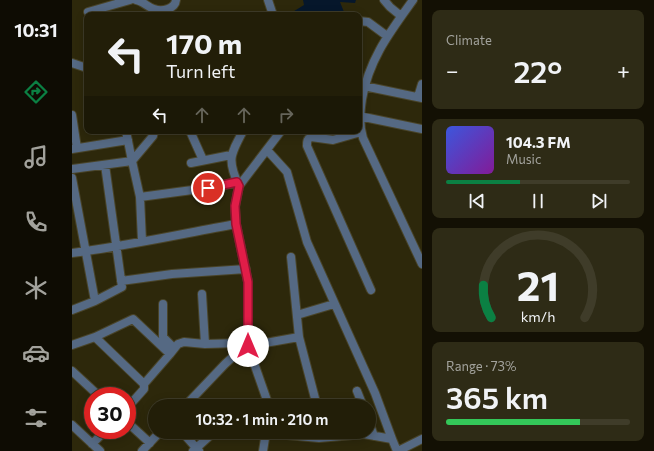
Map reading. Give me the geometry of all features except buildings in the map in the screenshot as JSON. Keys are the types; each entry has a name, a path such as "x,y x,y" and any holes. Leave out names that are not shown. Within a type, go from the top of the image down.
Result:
{"street":[{"path":"88,12 130,0"},
{"path":"136,0 140,1 155,12 172,8 175,5 176,0"},
{"path":"268,0 272,12"},
{"path":"384,0 390,8 401,16"},
{"path":"413,0 387,36 362,85 420,98 422,84"},
{"path":"362,21 368,22 387,36"},
{"path":"72,64 84,67"},
{"path":"72,115 74,149 128,140"},
{"path":"362,117 422,129"},
{"path":"127,134 140,197 142,241"},
{"path":"72,169 132,161 153,134"},
{"path":"191,134 203,160"},
{"path":"242,134 231,155 231,161 238,184 235,206 236,224 248,282 248,346 267,399"},
{"path":"140,197 238,184 279,134"},
{"path":"354,134 333,140 311,137 307,141 307,146 370,290"},
{"path":"362,134 422,264"},
{"path":"267,150 287,172 307,242 375,393 398,451 422,439"},
{"path":"191,163 231,155"},
{"path":"72,310 95,301 122,287 105,165"},
{"path":"72,178 95,301"},
{"path":"72,253 116,247 236,224"},
{"path":"291,258 299,337 315,399"},
{"path":"121,281 172,274 246,269"},
{"path":"202,294 205,344"},
{"path":"163,304 163,337 172,351"},
{"path":"297,315 334,304"},
{"path":"72,345 95,337 133,319 172,351"},
{"path":"95,337 144,384"},
{"path":"192,399 225,364 237,353 248,346 299,337"},
{"path":"136,398 144,389 144,384 178,344 184,342 205,344 240,343 248,346"},
{"path":"72,372 89,387"},
{"path":"357,391 360,399"},
{"path":"72,424 100,451"},
{"path":"136,430 150,443"},
{"path":"376,436 392,439"},
{"path":"92,444 97,439"},
{"path":"142,451 154,439"},
{"path":"187,439 196,450 207,439"},
{"path":"263,451 265,439"}],"water":[{"path":"303,0 356,0 355,3 340,2 344,12 293,12 304,5"}],"route":[{"path":"208,188 237,182 239,186 235,206 236,224 248,282 248,346"}]}
